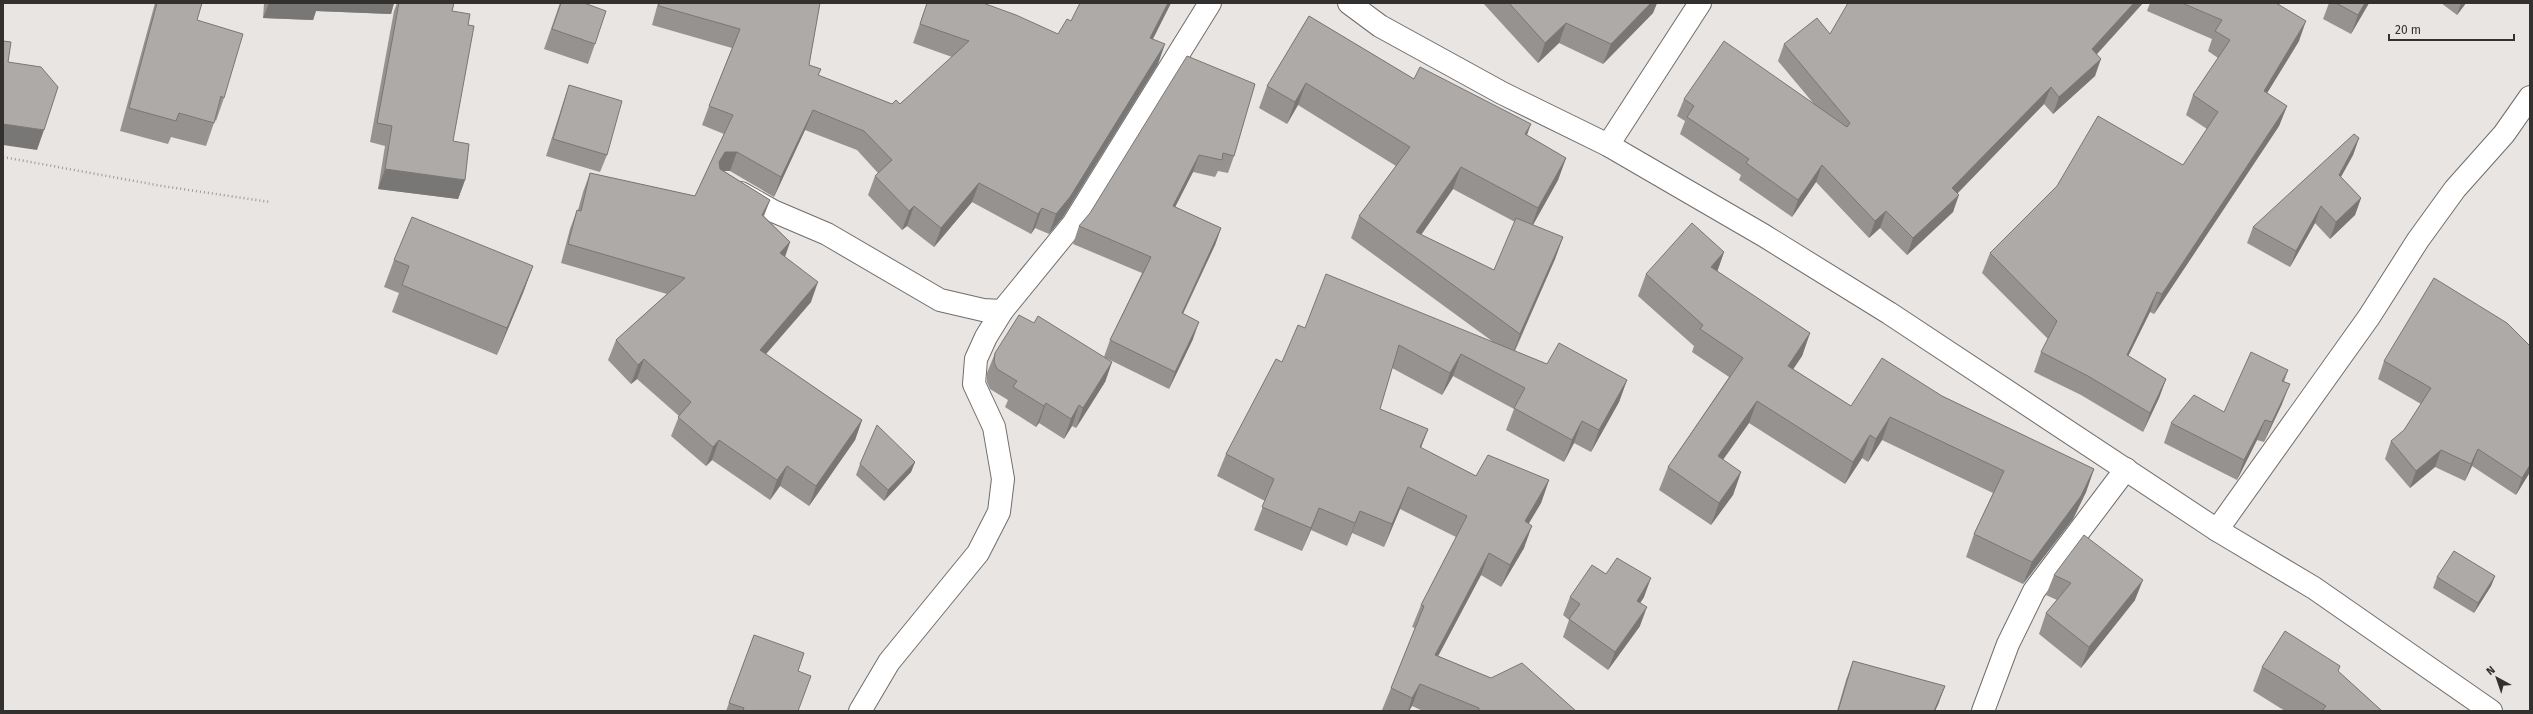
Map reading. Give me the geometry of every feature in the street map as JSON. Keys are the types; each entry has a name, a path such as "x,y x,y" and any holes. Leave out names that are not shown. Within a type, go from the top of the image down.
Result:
{"street":[{"path":"860,711 889,662 978,553 999,512 1003,479 994,427 974,384 976,359 1002,311 1073,224 1210,3"},
{"path":"1349,3 1380,26 1502,93 1608,145 1763,235 1889,313 2217,530 2314,588 2491,711"},
{"path":"1608,145 1700,3"},
{"path":"2217,530 2369,318 2422,234 2455,189 2504,134 2530,97"},
{"path":"724,182 773,211 827,234 940,300 983,310 1002,311"},
{"path":"1983,711 2008,644 2034,591 2126,469"}],"path":[{"path":"3,157 162,186 270,202"}],"building":[{"path":"157,3 202,3 197,20 243,34 224,98 221,96 214,123 179,113 176,121 129,108"},
{"path":"399,3 454,3 452,11 470,14 468,25 474,26 453,141 469,144 465,180 385,169 392,126 377,123"},
{"path":"561,3 584,3 606,11 595,44 552,29"},
{"path":"659,3 820,3 809,65 821,69 818,75 892,104 896,100 900,104 969,41 920,24 927,3 983,3 1016,15 1058,34 1067,19 1071,21 1080,3 1168,3 1150,38 1165,44 1070,197 1056,214 1042,208 1038,214 979,183 941,228 914,206 909,211 875,176 892,160 864,131 813,110 781,177 737,152 725,152 719,162 720,169 770,200 762,215 790,242 780,253 818,282 760,350 862,420 816,486 787,466 777,480 719,440 713,447 678,417 691,402 644,359 638,365 616,340 685,278 568,244 577,210 581,211 590,173 695,196 733,115 709,106 740,29 659,6"},
{"path":"1509,3 1651,3 1611,44 1566,23 1545,43"},
{"path":"1848,3 2134,3 2092,49 2101,59 2059,97 2051,87 1952,188 1959,195 1913,238 1886,211 1875,221 1822,165 1798,200 1746,163 1749,159 1687,117 1694,106 1684,99 1724,41 1847,127 1850,123 1784,44 1817,18 1830,34"},
{"path":"2182,3 2276,3 2306,21 2264,91 2287,106 2162,294 2157,292 2127,355 2166,379 2150,413 2088,376 2041,352 2057,321 1990,253 2057,186 2098,116 2183,165 2218,112 2193,95 2230,40 2215,31 2222,20"},
{"path":"2336,3 2365,3 2358,15"},
{"path":"1309,16 1414,79 1420,67 1531,124 1525,134 1566,158 1538,208 1461,167 1416,232 1494,270 1516,218 1563,237 1520,334 1359,216 1410,147 1306,83 1295,102 1267,86"},
{"path":"3,41 11,42 8,62 41,67 58,87 44,130 3,124"},
{"path":"1187,56 1255,84 1234,156 1223,153 1222,160 1199,155 1173,206 1221,228 1182,313 1199,322 1175,372 1110,340 1151,257 1079,226 1090,213"},
{"path":"569,85 622,101 607,155 553,139"},
{"path":"2354,134 2359,138 2339,175 2361,198 2336,222 2321,206 2296,251 2253,227"},
{"path":"412,217 533,266 507,328 402,285 409,266 394,260"},
{"path":"1692,223 1724,252 1711,267 1810,333 1788,366 1851,406 1882,358 1942,396 2094,469 2081,496 2032,562 1974,534 2004,471 1890,417 1876,439 1870,435 1853,462 1757,401 1718,456 1741,472 1719,503 1668,467 1743,358 1700,329 1703,325 1646,274"},
{"path":"1326,274 1547,364 1559,343 1627,380 1599,430 1582,421 1572,440 1514,408 1525,388 1461,354 1450,373 1399,345 1380,409 1428,429 1420,447 1476,476 1488,455 1549,480 1525,521 1532,526 1510,565 1489,553 1435,655 1491,678 1522,663 1576,711 1479,711 1479,708 1420,684 1412,698 1391,688 1424,606 1421,605 1467,516 1408,487 1392,524 1360,511 1355,523 1319,508 1311,528 1262,507 1274,479 1226,454 1276,359 1282,362 1298,325 1305,328"},
{"path":"2434,278 2507,323 2530,346 2530,465 2522,478 2478,449 2471,464 2441,450 2416,471 2391,441 2404,430 2431,388 2384,361"},
{"path":"1019,315 1034,323 1038,316 1112,362 1083,408 1079,405 1071,419 1046,403 1044,406 1013,387 1017,381 997,369 994,362 995,353"},
{"path":"2251,352 2288,370 2282,381 2290,384 2272,422 2265,420 2244,460 2171,423 2194,395 2224,412"},
{"path":"877,425 915,462 888,490 860,464"},
{"path":"2084,535 2143,580 2089,647 2046,613 2071,583 2054,575"},
{"path":"2454,551 2495,576 2478,603 2437,577"},
{"path":"1617,558 1651,578 1637,601 1647,607 1615,652 1569,619 1580,604 1570,597 1592,565 1606,574"},
{"path":"2285,631 2340,666 2338,671 2382,711 2322,711 2326,706 2262,667"},
{"path":"754,635 804,653 798,671 811,676 798,711 743,711 744,708 729,703"},
{"path":"1853,661 1945,686 1934,711 1838,711"}]}
